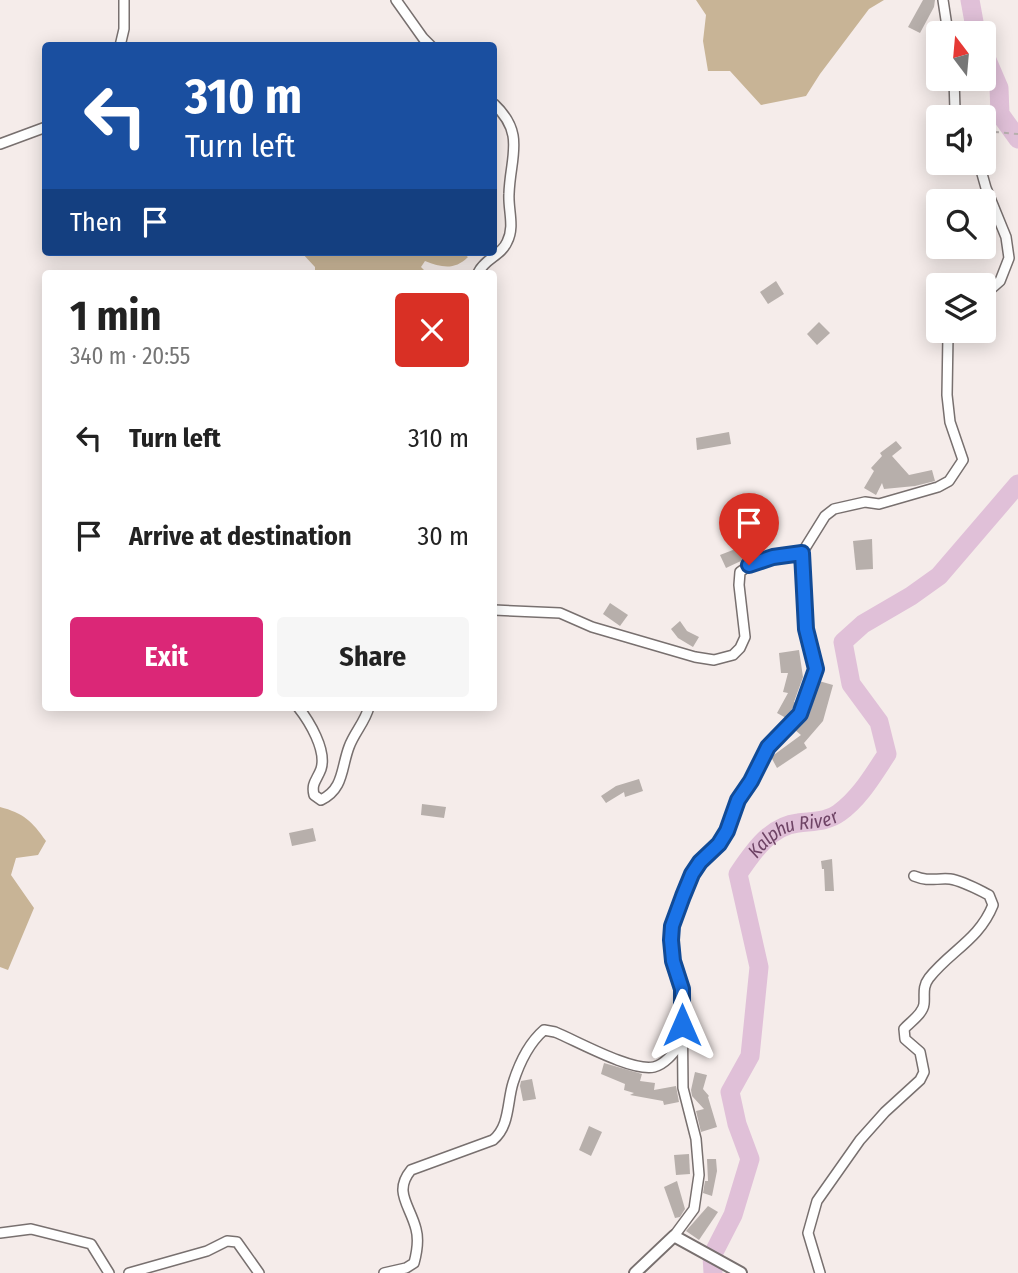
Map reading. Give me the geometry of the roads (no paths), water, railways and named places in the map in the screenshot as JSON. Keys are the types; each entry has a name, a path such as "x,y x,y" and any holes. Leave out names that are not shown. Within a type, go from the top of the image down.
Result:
{"street":[{"path":"121,42 124,29 124,0"},
{"path":"396,0 427,42"},
{"path":"943,0 946,21"},
{"path":"497,107 508,118 513,134 514,161 509,194 511,232 497,255"},
{"path":"0,144 42,128"},
{"path":"982,175 1006,237 1009,258 996,284"},
{"path":"480,270 495,256"},
{"path":"635,1273 674,1236 694,1209 699,1175 696,1139 683,1088 682,989 673,961 672,926 692,874 727,831 738,800 768,747 800,714 816,669 806,629 802,553 825,516 834,509 865,502 879,504 938,486 949,481 957,471 962,460 950,422 947,394 948,343"},
{"path":"497,610 560,613 592,627 714,660 733,655 745,637 740,572 749,565 773,557 802,553"},
{"path":"300,711 319,746 321,769 312,789 314,795 321,800 330,796 338,786 349,747 368,711"},
{"path":"820,1273 808,1233 817,1201 860,1140 885,1112 920,1080 924,1072 920,1052 905,1040 904,1029 921,1011 926,982 976,934 993,905 989,895 951,879 926,881 915,876"},
{"path":"384,1273 406,1268 414,1263 417,1250 417,1231 401,1190 403,1180 411,1170 493,1140 501,1133 513,1083 530,1045 544,1030 555,1032 637,1066 654,1067 670,1058 682,1042"},
{"path":"0,1234 31,1228 91,1244 109,1273"},
{"path":"674,1236 741,1273"},
{"path":"129,1273 207,1251 227,1241 237,1242 259,1273"}],"waterway":[{"name":"Kalphu River","path":"970,0 974,21"},
{"name":"Kalphu River","path":"996,81 999,88 1000,114 1018,139"},
{"name":"Kalphu River","path":"713,1273 712,1256 733,1215 750,1159 737,1124 730,1092 750,1056 759,967 738,874 763,841 779,829 830,818 847,807 866,786 887,754 879,722 851,684 843,642 863,624 939,576 1018,484"}]}
